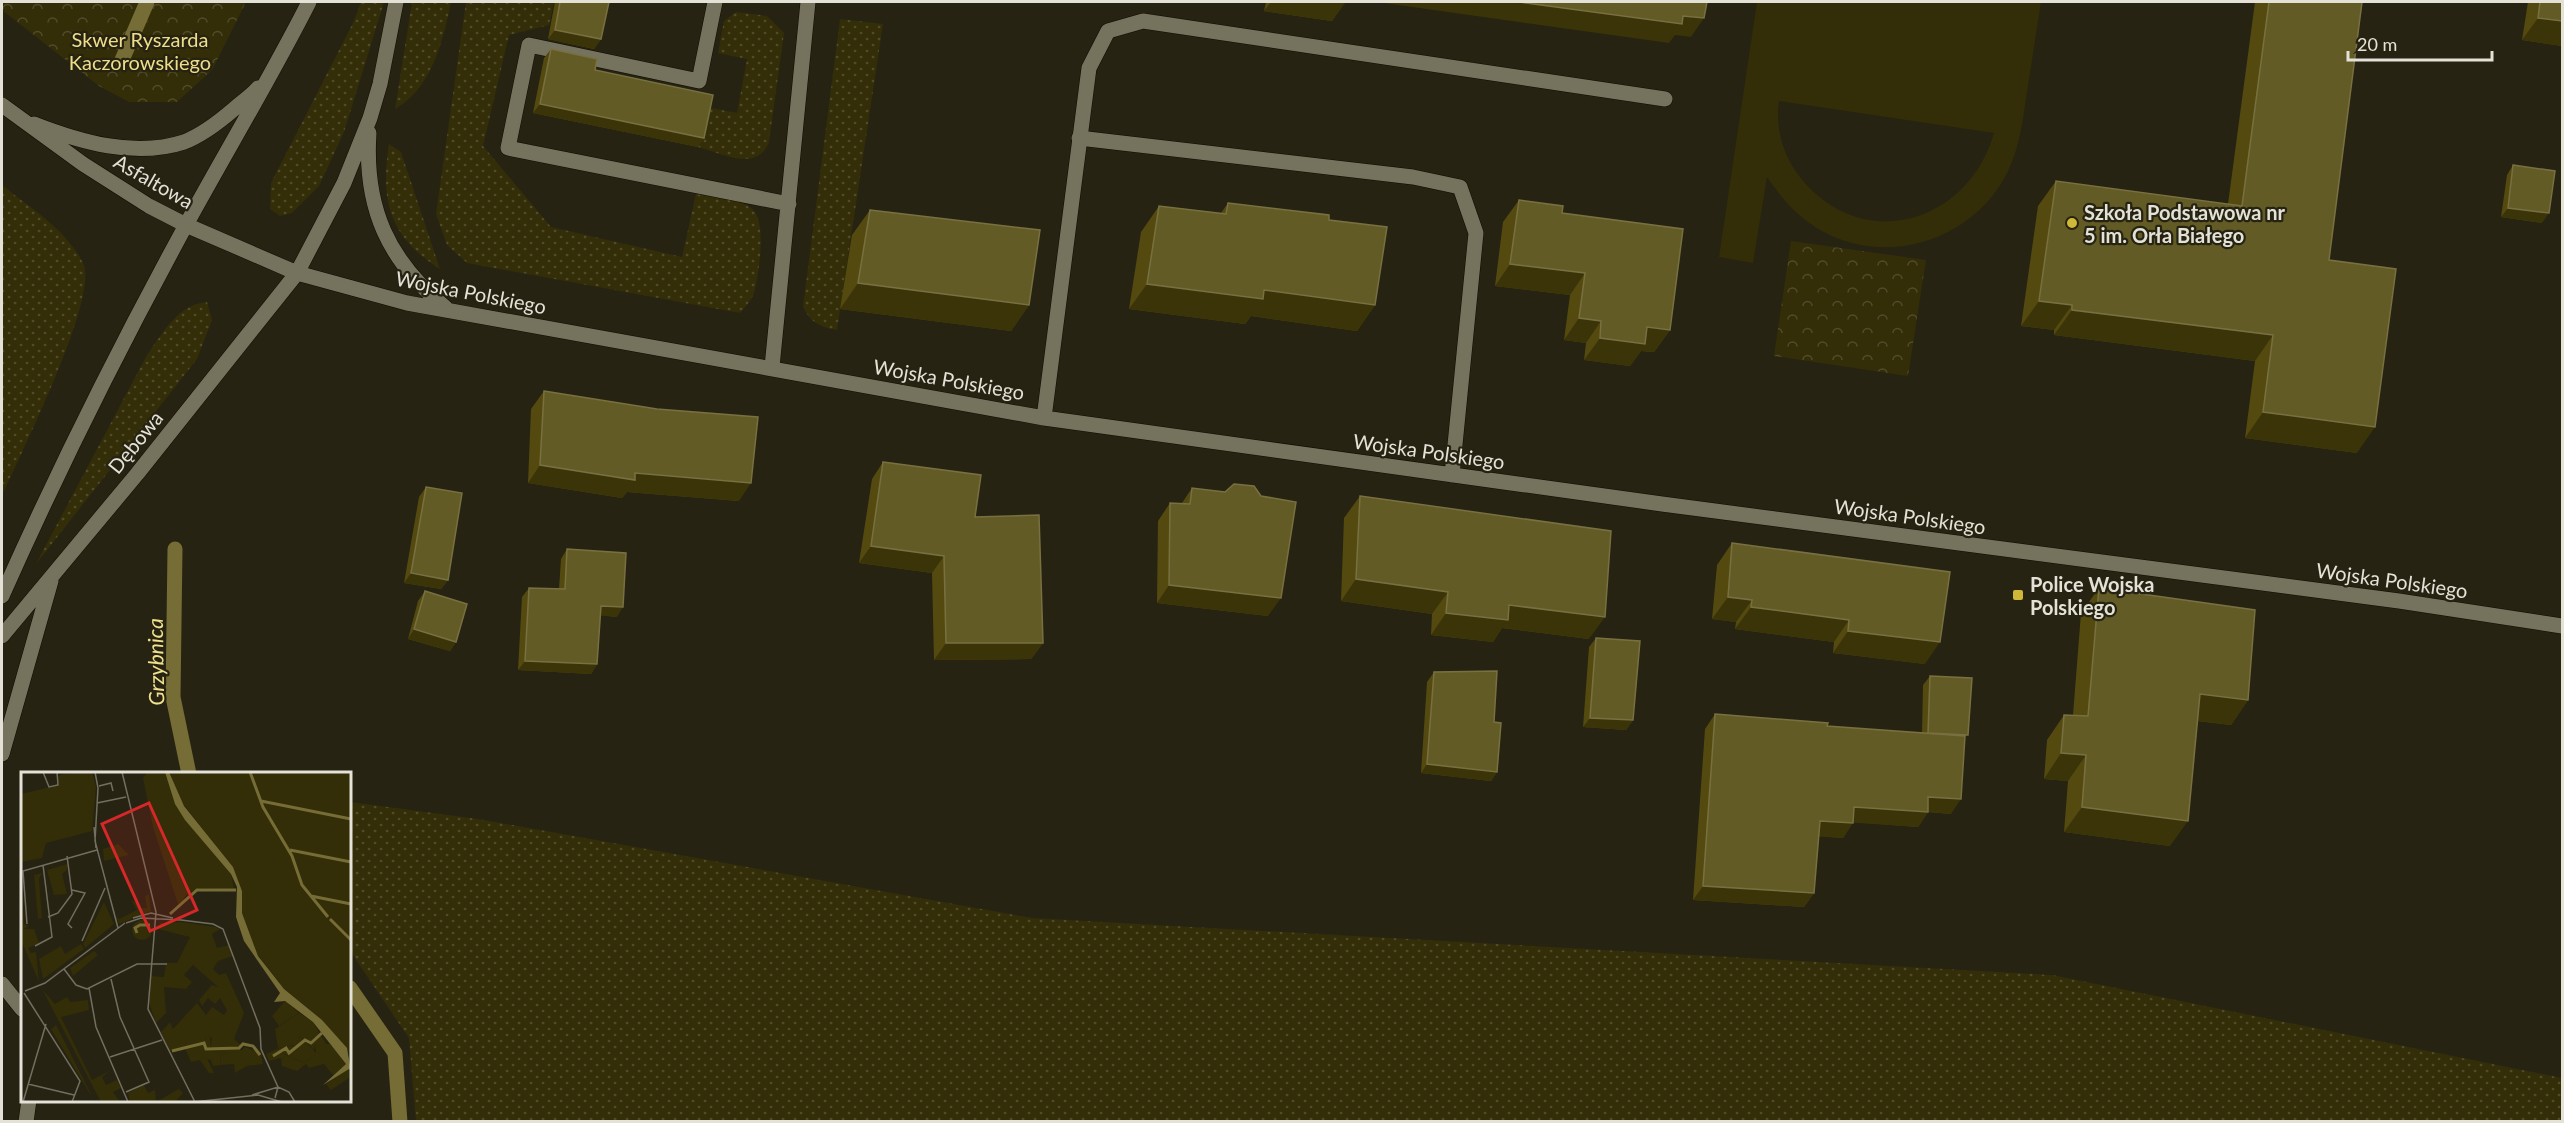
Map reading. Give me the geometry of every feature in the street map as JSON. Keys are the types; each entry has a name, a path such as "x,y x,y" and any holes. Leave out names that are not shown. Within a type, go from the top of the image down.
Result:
{"street":[{"path":"2,596 70,452 186,225 276,67 309,2"},
{"path":"396,2 380,84 370,118 368,163 371,195 378,223 390,246 410,273 448,310"},
{"path":"714,2 699,81 529,45 507,148 789,204"},
{"path":"772,367 808,2"},
{"path":"1044,418 1089,68 1108,31 1143,21 1665,99"},
{"path":"15,116 88,141 122,147 169,146 186,141 221,120 255,92 276,67"},
{"name":"Asfaltowa","path":"2,105 117,186 186,225 297,273"},
{"name":"Dębowa","path":"2,636 137,474 297,273 344,183 370,118"},
{"path":"1079,138 1413,177 1460,187 1476,233 1452,475"},
{"name":"Wojska Polskiego","path":"297,273 368,294 448,310 1044,418 2562,626"},
{"path":"2,754 53,573"},
{"path":"2,984 21,1008"},
{"path":"26,1122 29,1102"}],"green space":[{"name":"Skwer Ryszarda Kaczorowskiego","path":"2,2 246,2 212,70 177,102 129,102 99,86 2,10"},
{"path":"361,2 384,2 344,132 319,186 292,213 280,216 270,209 271,183 353,23"},
{"path":"412,2 451,2 440,47 427,76 408,100 395,109"},
{"path":"466,2 554,2 549,25 509,35 483,146 551,227 682,257 696,194 743,203 754,211 758,218 761,249 754,293 740,313 467,263 447,245 436,214"},
{"path":"1757,2 2041,2 2015,152 2008,171 1994,194 1976,213 1955,228 1932,239 1907,246 1881,247 1855,244 1830,235 1802,218 1767,177 1753,263 1719,257","holes":["1779,101 1994,133 1981,163 1963,188 1940,206 1913,217 1885,221 1857,217 1829,204 1797,173 1786,154 1780,134"]},
{"path":"736,12 767,16 784,33 769,142 756,157 747,159 727,156 698,147 706,107 737,113 747,59 718,53 724,21"},
{"path":"840,19 883,24 837,330 817,323 809,317 803,307"},
{"path":"389,144 401,152 440,269 409,244 392,216 386,183"},
{"path":"2,185 47,220 67,240 83,263 85,281 80,308 69,341 40,414 2,496"},
{"path":"1791,241 1926,260 1908,376 1774,356"},
{"path":"207,302 212,320 197,359 36,564 147,355 165,329 179,314 197,304"},
{"path":"351,802 478,819 1032,918 2052,975 2562,1078 2562,1121 416,1121 409,1038 351,952"}],"building":[{"path":"560,2 609,2 601,39 555,30"},
{"path":"1519,2 1707,2 1704,18 1683,16 1682,24"},
{"path":"2269,2 2362,2 2329,260 2396,269 2375,427 2263,412 2273,335 2072,310 2072,305 2039,301 2056,181 2242,206"},
{"path":"2540,2 2562,2 2562,21 2538,18"},
{"path":"551,49 597,59 595,70 713,95 704,138 540,104"},
{"path":"2513,165 2555,171 2549,213 2508,208"},
{"path":"1519,200 1563,206 1562,213 1683,229 1670,330 1647,327 1645,344 1600,338 1601,321 1579,318 1585,273 1510,264"},
{"path":"1228,203 1329,215 1329,220 1387,227 1375,305 1264,290 1263,299 1147,284 1159,206 1226,214"},
{"path":"870,210 1040,230 1029,305 858,283"},
{"path":"544,391 657,409 758,417 751,483 635,473 635,480 540,465"},
{"path":"883,462 981,475 975,517 1039,515 1043,643 946,643 944,556 871,546"},
{"path":"1234,484 1254,486 1261,496 1296,502 1281,598 1169,585 1170,503 1190,504 1192,488 1225,492"},
{"path":"426,487 462,493 448,580 411,573"},
{"path":"1360,496 1611,531 1605,617 1509,605 1508,620 1446,613 1448,592 1356,579"},
{"path":"1732,543 1950,572 1940,642 1848,631 1849,620 1751,607 1752,600 1728,597"},
{"path":"567,549 626,553 623,607 601,606 597,664 525,661 529,588 565,589"},
{"path":"2099,588 2255,610 2248,700 2200,694 2188,821 2082,807 2086,755 2061,753 2064,715 2088,716"},
{"path":"425,591 467,604 456,642 414,629"},
{"path":"1596,638 1640,641 1633,720 1590,718"},
{"path":"1497,671 1494,722 1501,723 1497,772 1427,764 1434,672"},
{"path":"1930,676 1972,678 1968,735 1928,733"},
{"path":"1715,714 1828,723 1827,726 1965,736 1961,799 1928,797 1928,812 1854,807 1853,823 1820,821 1814,893 1703,886"}],"waterway":[{"path":"122,60 147,2"},
{"name":"Grzybnica","path":"175,549 173,697 189,772"},
{"name":"Grzybnica","path":"351,989 395,1053 400,1122"}],"place":[{"name":"Szkoła Podstawowa nr 5 im. Orła Białego","path":"2072,223"},
{"name":"Police Wojska Polskiego","path":"2018,595"}]}
